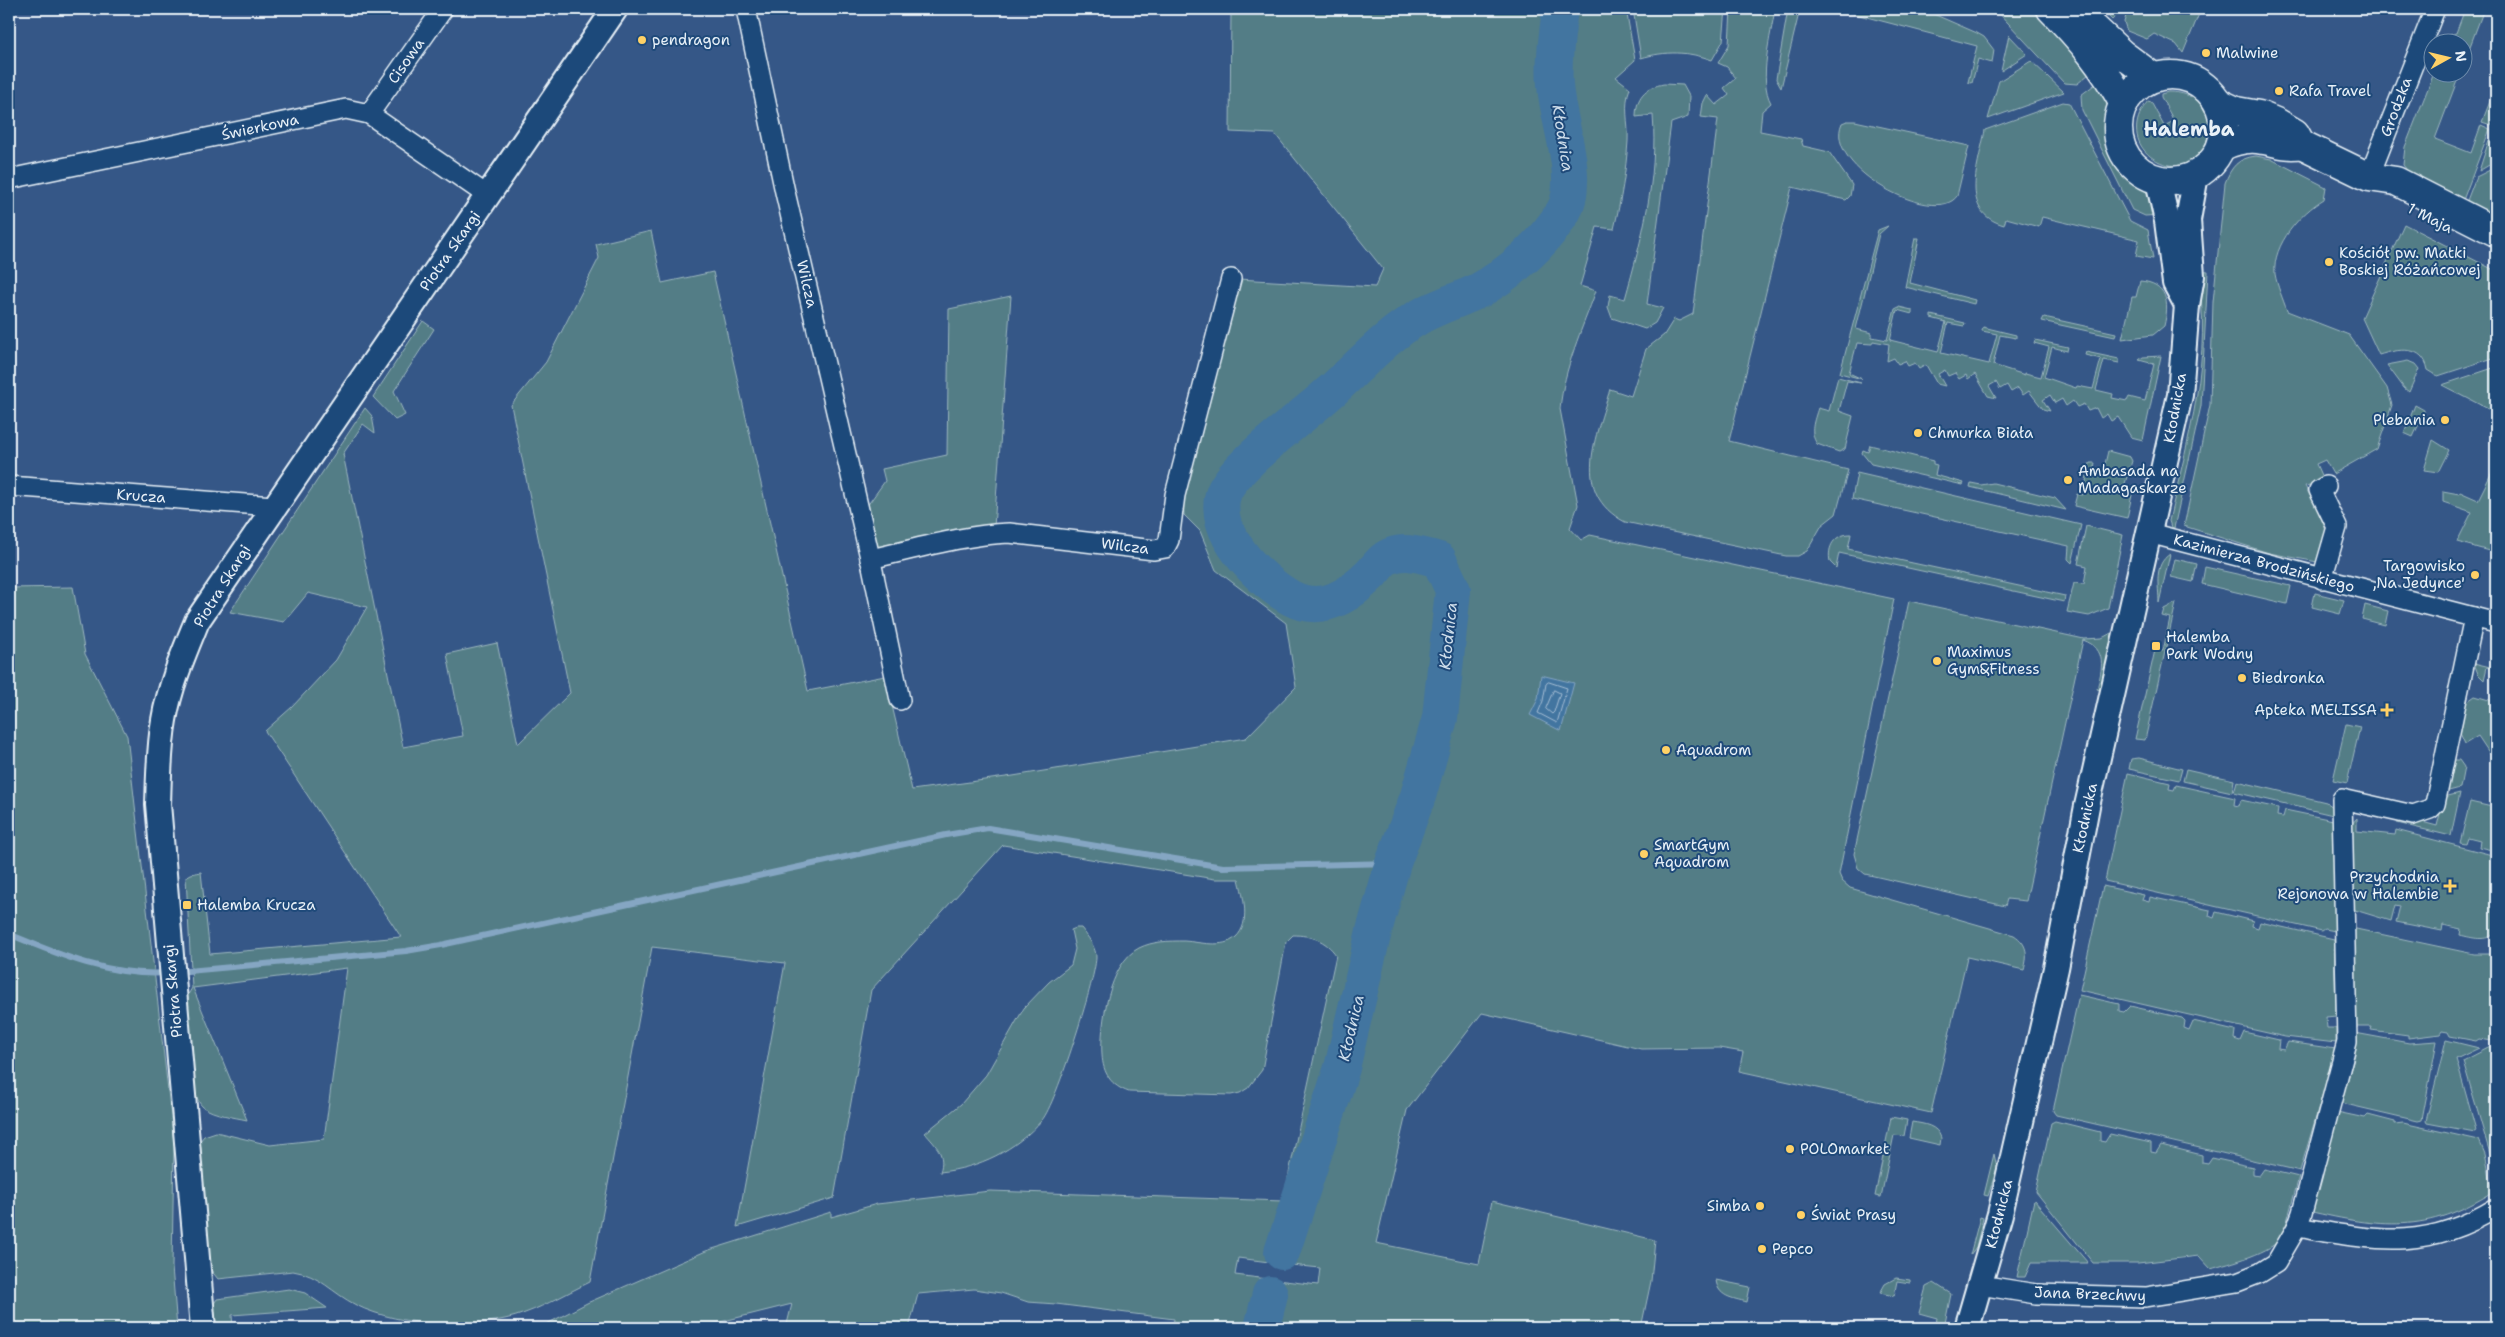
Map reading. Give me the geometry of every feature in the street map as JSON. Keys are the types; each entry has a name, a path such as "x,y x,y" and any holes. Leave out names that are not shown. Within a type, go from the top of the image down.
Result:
{"main road":[{"path":"2050,9 2085,44 2105,71 2124,104"},
{"path":"2073,9 2122,54 2153,78"},
{"path":"2172,74 2195,80 2209,90 2219,103 2224,127 2221,147 2209,165 2196,175 2178,180 2158,180 2136,167 2122,148 2118,127 2124,104 2137,86 2153,78 2172,74"},
{"name":"1 Maja","path":"2219,103 2236,111 2258,115 2283,126 2295,133 2301,144"},
{"name":"1 Maja","path":"2221,147 2232,142 2256,139 2286,146 2301,144 2369,177 2396,182 2496,232"},
{"name":"1 Maja","path":"2369,177 2388,197 2496,251"}],"street":[{"name":"Cisowa","path":"369,114 443,9"},
{"name":"Piotra Skargi","path":"203,1328 158,804 159,760 164,719 182,658 197,621 273,506 615,9"},
{"name":"Wilcza","path":"746,9 785,192 870,559 900,700"},
{"name":"Grodzka","path":"2369,177 2435,9"},
{"name":"Świerkowa","path":"9,179 346,109 369,114 488,196"},
{"name":"Kłodnicka","path":"1967,1328 2000,1214 2054,978 2087,806 2180,396 2187,304 2192,276 2188,220 2196,175"},
{"path":"2158,180 2167,221 2175,283 2187,304"},
{"name":"Wilcza","path":"870,559 961,539 1009,533 1154,550 1165,548 1169,540 1175,495 1231,279"},
{"name":"Krucza","path":"9,486 273,506"},
{"path":"2322,579 2336,527 2319,490 2326,486"},
{"name":"Kazimierza Brodzińskiego","path":"2149,533 2496,623"},
{"name":"Jana Brzechwy","path":"1980,1285 2036,1294 2146,1297 2237,1282 2260,1273 2276,1263 2297,1227 2348,1042 2342,799 2413,815 2430,809 2435,804 2474,617"},
{"path":"2297,1227 2369,1239 2404,1241 2453,1230 2494,1216"}],"green space":[{"path":"1231,9 1556,9 1549,82 1566,173 1561,206 1543,231 1501,269 1470,287 1412,307 1407,317 1228,480 1219,507 1228,538 1237,553 1250,568 1291,599 1317,606 1340,602 1363,585 1389,558 1414,554 1437,561 1451,591 1438,718 1415,796 1384,889 1339,1070 1277,1263 1238,1258 1235,1275 1318,1285 1320,1268 1282,1264 1291,1228 1342,1072 1376,929 1395,864 1419,797 1442,719 1454,590 1439,559 1420,554 1400,552 1382,558 1352,589 1338,598 1324,602 1293,595 1278,587 1264,576 1251,565 1241,552 1233,540 1227,525 1224,504 1232,483 1423,320 1481,295 1509,276 1549,241 1569,211 1576,177 1560,85 1566,9 1626,9 1635,60 1616,77 1630,88 1627,108 1627,152 1617,218 1614,229 1597,227 1580,286 1596,291 1574,349 1562,394 1560,409 1578,505 1570,528 1581,540 1590,535 1894,599 1839,874 1842,881 1850,888 2014,935 2019,938 2026,950 2024,970 1967,957 1931,1113 1739,1071 1743,1052 1719,1048 1641,1049 1482,1013 1407,1110 1376,1243 1479,1264 1492,1201 1655,1240 1651,1281 1641,1328 1173,1328 1174,1319 1028,1302 1001,1293 974,1289 918,1294 909,1328 786,1328 792,1304 704,1326 703,1328 539,1328 587,1303 706,1251 831,1212 831,1217 877,1204 990,1191 1283,1201 1336,955 1317,939 1293,935 1286,942 1262,1070 1248,1088 1240,1093 1231,1095 1129,1092 1117,1086 1109,1078 1104,1068 1102,1055 1103,1028 1108,996 1120,967 1139,948 1150,944 1184,941 1218,944 1231,941 1241,931 1245,917 1244,901 1239,879 1215,879 1003,845 871,990 834,1198 737,1227 785,963 652,947 590,1282 541,1306 506,1319 462,1324 439,1324 394,1318 374,1312 356,1305 311,1276 293,1271 218,1279 210,1269 200,1141 204,1136 216,1132 270,1145 324,1139 347,968 193,988 247,1120 208,1110 198,1100 194,1088 189,1056 186,998 192,988 186,877 201,872 210,954 401,937 265,731 292,707 336,660 367,607 308,593 284,622 230,612 365,408 372,416 375,433 363,424 343,454 403,747 463,736 447,654 497,643 518,744 570,693 511,405 546,362 599,258 596,244 651,231 662,283 713,272 808,691 885,676 912,790 1013,776 1246,738 1296,687 1286,623 1216,570 1200,531 1184,515 1183,496 1238,279 1375,287 1383,269 1275,134 1230,132"},
{"path":"1633,9 1726,9 1723,41 1712,60 1676,53 1641,58"},
{"path":"1731,9 1775,9 1765,70 1767,93 1771,103 1762,111 1760,131 1801,139 1803,146 1829,152 1852,185 1850,196 1846,200 1792,187 1729,441 1848,470 1836,514 1822,525 1807,551 1798,556 1786,556 1625,522 1608,510 1597,495 1592,479 1594,444 1610,389 1631,396 1646,349 1664,335 1674,319 1679,321 1693,314 1718,119 1701,117 1703,103 1707,95 1716,105 1729,95 1724,88 1736,78 1727,67 1718,63 1729,45"},
{"path":"1788,9 1800,9 1781,88 1776,79"},
{"path":"1836,9 1922,9 1984,37 1994,50 1992,63 1978,59 1972,83 1968,82 1977,46"},
{"path":"1995,9 2041,9 2095,69 2077,84 2064,83"},
{"path":"2101,9 2117,9 2118,14 2112,20"},
{"path":"2149,9 2201,9 2183,53 2176,44 2154,34 2147,39 2127,31 2124,22 2127,13"},
{"path":"2465,9 2484,9 2472,41 2472,32 2456,32"},
{"path":"2009,35 2027,54 2001,71"},
{"path":"2031,61 2064,92 1988,119 1999,81"},
{"path":"2102,79 2114,109 2110,125 2113,145 2125,167 2150,190 2160,215 2145,216 2132,210 2082,110 2081,95"},
{"path":"2430,82 2457,82 2435,139 2471,153 2481,125 2490,129 2463,200 2410,174 2403,165 2405,147"},
{"path":"1664,84 1683,85 1689,96 1688,117 1671,123 1647,304 1663,308 1655,323 1645,329 1612,318 1608,307 1610,295 1625,299 1643,231 1651,185 1654,139 1653,115 1636,117 1636,110 1640,99 1647,90"},
{"path":"2496,86 2496,112 2491,125 2482,122"},
{"path":"2168,92 2185,94 2195,99 2203,108 2208,120 2209,132 2206,143 2197,158 2184,165 2169,165 2155,160 2144,149 2137,136 2138,119 2148,101 2151,102 2164,126 2174,121 2161,97 2161,94"},
{"path":"2063,102 2069,103 2130,221 2148,230 2153,259 2136,256 2139,240 2042,217 2039,227 2006,218 2004,225 1990,219 1981,210 1976,198 1975,186 1985,130"},
{"path":"1855,121 1969,146 1957,196 1945,204 1927,204 1906,198 1884,188 1864,174 1849,158 1840,140 1842,123"},
{"path":"2489,140 2496,144 2496,161 2479,171"},
{"path":"2256,156 2271,159 2326,187 2324,199 2306,212 2290,230 2278,252 2275,274 2287,311 2349,335 2387,388 2392,405 2377,449 2333,474 2325,460 2316,464 2324,482 2305,486 2310,496 2312,496 2330,540 2323,563 2269,553 2184,526 2210,405 2213,302 2225,183 2236,164 2244,159"},
{"path":"2496,167 2496,218 2466,203 2476,177"},
{"path":"2404,224 2496,271 2496,357 2438,376 2428,370 2421,356 2415,352 2402,350 2379,355 2362,318"},
{"path":"1888,226 1879,234 1856,329 1872,333 1872,337 1887,340 1895,309 1899,307 1912,310 1912,314 1897,310 1890,340 1938,352 1946,322 1931,318 1931,315 1965,323 1964,326 1948,323 1941,353 1989,364 1997,334 1982,331 1983,327 2016,335 2016,338 2000,335 1993,365 2025,375 2025,373 2041,377 2049,347 2034,343 2035,340 2068,347 2067,351 2052,347 2044,377 2076,388 2077,386 2093,389 2101,359 2085,355 2086,352 2119,359 2119,363 2104,360 2096,390 2113,394 2112,398 2127,401 2129,397 2145,401 2154,364 2139,360 2143,357 2161,356 2143,440 2131,437 2118,417 2111,421 2107,414 2101,418 2096,408 2088,411 2084,404 2077,407 2073,401 2066,406 2062,399 2055,403 2050,395 2043,400 2050,411 2043,409 2029,391 2023,395 2018,388 2011,392 2007,385 2000,389 1996,382 1989,386 1996,398 1988,396 1975,374 1968,379 1966,375 1959,379 1955,373 1948,376 1945,370 1938,374 1945,386 1937,384 1926,365 1919,369 1915,363 1908,366 1905,361 1898,364 1894,358 1887,361 1889,344 1873,341 1872,344 1857,343 1849,373 1862,379 1840,373 1878,230"},
{"path":"1915,238 1919,238 1910,283 1975,300 1974,304 1905,287"},
{"path":"2197,270 2208,271 2201,406 2174,528 2171,527 2169,521 2191,428 2201,365 2201,302"},
{"path":"2140,281 2156,286 2164,295 2167,309 2164,326 2153,335 2122,339 2132,297 2136,297"},
{"path":"1011,296 994,527 882,549 875,545 867,506 885,481 882,469 947,455 949,309"},
{"path":"2044,317 2116,333 2115,337 2042,321"},
{"path":"423,321 434,329 394,391 405,415 395,420 373,397"},
{"path":"2408,361 2415,364 2419,369 2409,392 2387,365"},
{"path":"2496,367 2496,413 2442,385"},
{"path":"1838,377 1861,383 1847,381 1839,411 1853,416 1845,449 1839,452 1817,444 1813,435 1818,408 1829,411"},
{"path":"2415,405 2424,410 2424,413 2413,437 2404,433"},
{"path":"2433,440 2449,450 2438,472 2424,470"},
{"path":"1870,445 1933,461 1933,464 1937,465 1935,475 1964,483 1963,485 1871,464 1862,453 1863,450 1868,452"},
{"path":"2108,451 2130,457 2132,461 2122,493 2132,495 2127,518 2074,506 2077,494 2083,495 2090,463 2095,463 2092,475 2102,477"},
{"path":"2496,464 2496,553 2457,542 2472,512 2443,502 2443,491 2459,494 2460,492 2478,500"},
{"path":"1857,473 2081,525 2072,563 2068,559 2069,546 1852,499"},
{"path":"1971,483 1981,485 1993,483 2055,498 2066,510 1970,487"},
{"path":"2086,526 2123,535 2108,608 2089,616 2067,612 2074,583 2084,584 2087,566 2078,564"},
{"path":"1851,534 1848,549 2065,596 2064,602 1839,553 1836,568 1830,562 1829,556 1833,542 1840,536"},
{"path":"2170,554 2159,603 2159,570 2161,564"},
{"path":"2175,559 2197,564 2193,582 2171,577"},
{"path":"2205,567 2291,586 2287,604 2202,584"},
{"path":"73,587 85,654 127,736 174,1143 172,1267 177,1328 9,1328 9,588"},
{"path":"2315,593 2344,600 2340,614 2312,607"},
{"path":"1909,601 2084,639 2102,638 2115,631 2118,633 2100,690 2097,689 2101,667 2100,654 2091,644 2083,640 2026,901 2007,899 2005,906 1865,874 1858,868 1854,854"},
{"path":"2176,603 2145,740 2135,739 2155,650 2163,651 2170,618 2162,616 2164,609"},
{"path":"2365,605 2388,611 2385,625 2362,619"},
{"path":"2493,651 2496,652 2496,669 2487,667 2484,680 2478,674 2474,663 2490,667"},
{"path":"2475,696 2496,702 2496,763 2478,736 2465,744 2458,729 2465,703"},
{"path":"2346,724 2360,727 2347,783 2333,780"},
{"path":"2139,758 2182,769 2179,780 2129,769 2131,759"},
{"path":"2459,760 2464,767 2460,788 2445,792 2452,762"},
{"path":"2186,769 2234,780 2232,792 2183,781"},
{"path":"2128,773 2170,783 2169,789 2174,790 2176,785 2235,798 2234,805 2239,806 2241,800 2278,808 2277,816 2283,817 2285,810 2333,820 2335,931 2325,929 2322,931 2105,881"},
{"path":"2237,781 2326,802 2333,807 2333,815 2234,792"},
{"path":"2460,793 2451,836 2397,823 2400,816 2437,826 2444,797"},
{"path":"2470,802 2492,807 2496,814 2496,851 2479,847 2480,841 2468,838 2466,844 2460,843"},
{"path":"2357,818 2357,831 2395,835 2396,830 2496,856 2496,933 2488,938 2474,938 2460,935 2461,929 2443,925 2442,931 2396,922 2400,906 2395,905 2391,921 2355,910 2351,905 2350,826"},
{"path":"2103,886 2144,895 2142,900 2149,902 2150,897 2210,910 2209,916 2214,918 2216,912 2253,921 2252,926 2258,928 2260,922 2334,939 2336,1016 2326,1017 2327,1028 2336,1028 2336,1043 2285,1037 2080,990"},
{"path":"1081,928 1093,946 1096,954 1094,971 1065,1068 1042,1120 1021,1140 996,1156 955,1170 940,1172 942,1166 941,1155 925,1133 961,1104 986,1075 1024,1008 1049,982 1071,965 1075,949 1071,930"},
{"path":"2356,929 2474,954 2491,954 2496,951 2496,1038 2493,1041 2479,1039 2476,1041 2450,1036 2448,1032 2442,1031 2440,1034 2408,1038 2408,1035 2371,1030 2372,1027 2354,1027 2353,931"},
{"path":"2079,995 2119,1004 2119,1011 2124,1012 2130,1006 2182,1018 2185,1021 2184,1028 2189,1030 2193,1021 2235,1031 2234,1039 2240,1041 2244,1032 2279,1040 2278,1049 2284,1050 2288,1042 2336,1049 2300,1171 2056,1115 2053,1111"},
{"path":"2355,1033 2409,1043 2437,1041 2422,1120 2418,1121 2341,1103 2355,1054"},
{"path":"2446,1040 2479,1048 2456,1059 2475,1132 2427,1123 2426,1121"},
{"path":"2496,1044 2496,1181 2493,1164 2463,1061"},
{"path":"2337,1112 2365,1118 2368,1115 2395,1122 2395,1124 2403,1123 2479,1140 2485,1154 2493,1192 2469,1206 2447,1215 2403,1224 2358,1221 2308,1211"},
{"path":"1891,1117 1907,1120 1904,1136 1894,1135 1881,1197 1875,1196"},
{"path":"2055,1121 2100,1132 2100,1141 2105,1142 2110,1134 2151,1143 2151,1152 2156,1153 2161,1145 2202,1155 2202,1163 2208,1164 2212,1158 2253,1167 2253,1175 2259,1176 2264,1169 2299,1177 2283,1236 2278,1242 2260,1252 2211,1269 2199,1256 2138,1263 2093,1263 2036,1192 2051,1123"},
{"path":"1912,1122 1930,1126 1936,1130 1941,1138 1940,1145 1909,1138"},
{"path":"1994,1154 1997,1168 1988,1196 1984,1195"},
{"path":"2034,1200 2088,1263 2031,1263 2025,1277 2017,1277"},
{"path":"1980,1217 1983,1218 1976,1247 1970,1255"},
{"path":"1896,1278 1910,1280 1910,1283 1897,1281 1894,1296 1880,1293 1885,1284"},
{"path":"1716,1280 1750,1287 1747,1302 1727,1296 1717,1286"},
{"path":"1934,1283 1951,1294 1944,1328 1935,1328 1937,1318 1919,1313 1926,1287"},
{"path":"289,1289 305,1293 327,1308 232,1315 233,1328 214,1328 213,1305 217,1299"}],"water":[{"path":"1541,675 1574,683 1561,731 1530,715 1538,699"}],"waterway":[{"name":"Kłodnica","path":"1282,1252 1342,1068 1374,931 1393,863 1418,796 1440,718 1453,590 1439,560 1400,553 1385,558 1363,582 1334,600 1313,604 1291,598 1265,580 1240,553 1230,538 1224,523 1221,507 1224,492 1231,481 1255,455 1328,394 1395,334 1426,313 1472,294 1504,275 1537,246 1555,224 1563,212 1568,199 1570,184 1567,150 1555,85 1555,57 1560,9"},
{"path":"177,972 406,951 441,945 946,835 988,828 1223,867 1393,863"},
{"path":"9,934 66,957 106,968 126,972 167,973"},
{"name":"Kłodnica","path":"1262,1328 1270,1294"}],"place":[{"name":"pendragon","path":"642,40"},
{"name":"Malwine","path":"2206,53"},
{"name":"Rafa Travel","path":"2279,91"},
{"name":"Kościół pw. Matki Boskiej Różańcowej","path":"2329,262"},
{"name":"Plebania","path":"2445,420"},
{"name":"Chmurka Biała","path":"1918,433"},
{"name":"Ambasada na Madagaskarze","path":"2068,480"},
{"name":"Targowisko ,Na Jedynce'","path":"2475,575"},
{"name":"Halemba Park Wodny","path":"2156,646"},
{"name":"Maximus Gym&Fitness","path":"1937,661"},
{"name":"Biedronka","path":"2242,678"},
{"name":"Apteka MELISSA","path":"2387,710"},
{"name":"Aquadrom","path":"1666,750"},
{"name":"SmartGym Aquadrom","path":"1644,854"},
{"name":"Przychodnia Rejonowa w Halembie","path":"2450,886"},
{"name":"Halemba Krucza","path":"187,905"},
{"name":"POLOmarket","path":"1790,1149"},
{"name":"Simba","path":"1760,1206"},
{"name":"Świat Prasy","path":"1801,1215"},
{"name":"Pepco","path":"1762,1249"}],"district":[{"name":"Halemba","path":"2189,129"}]}
